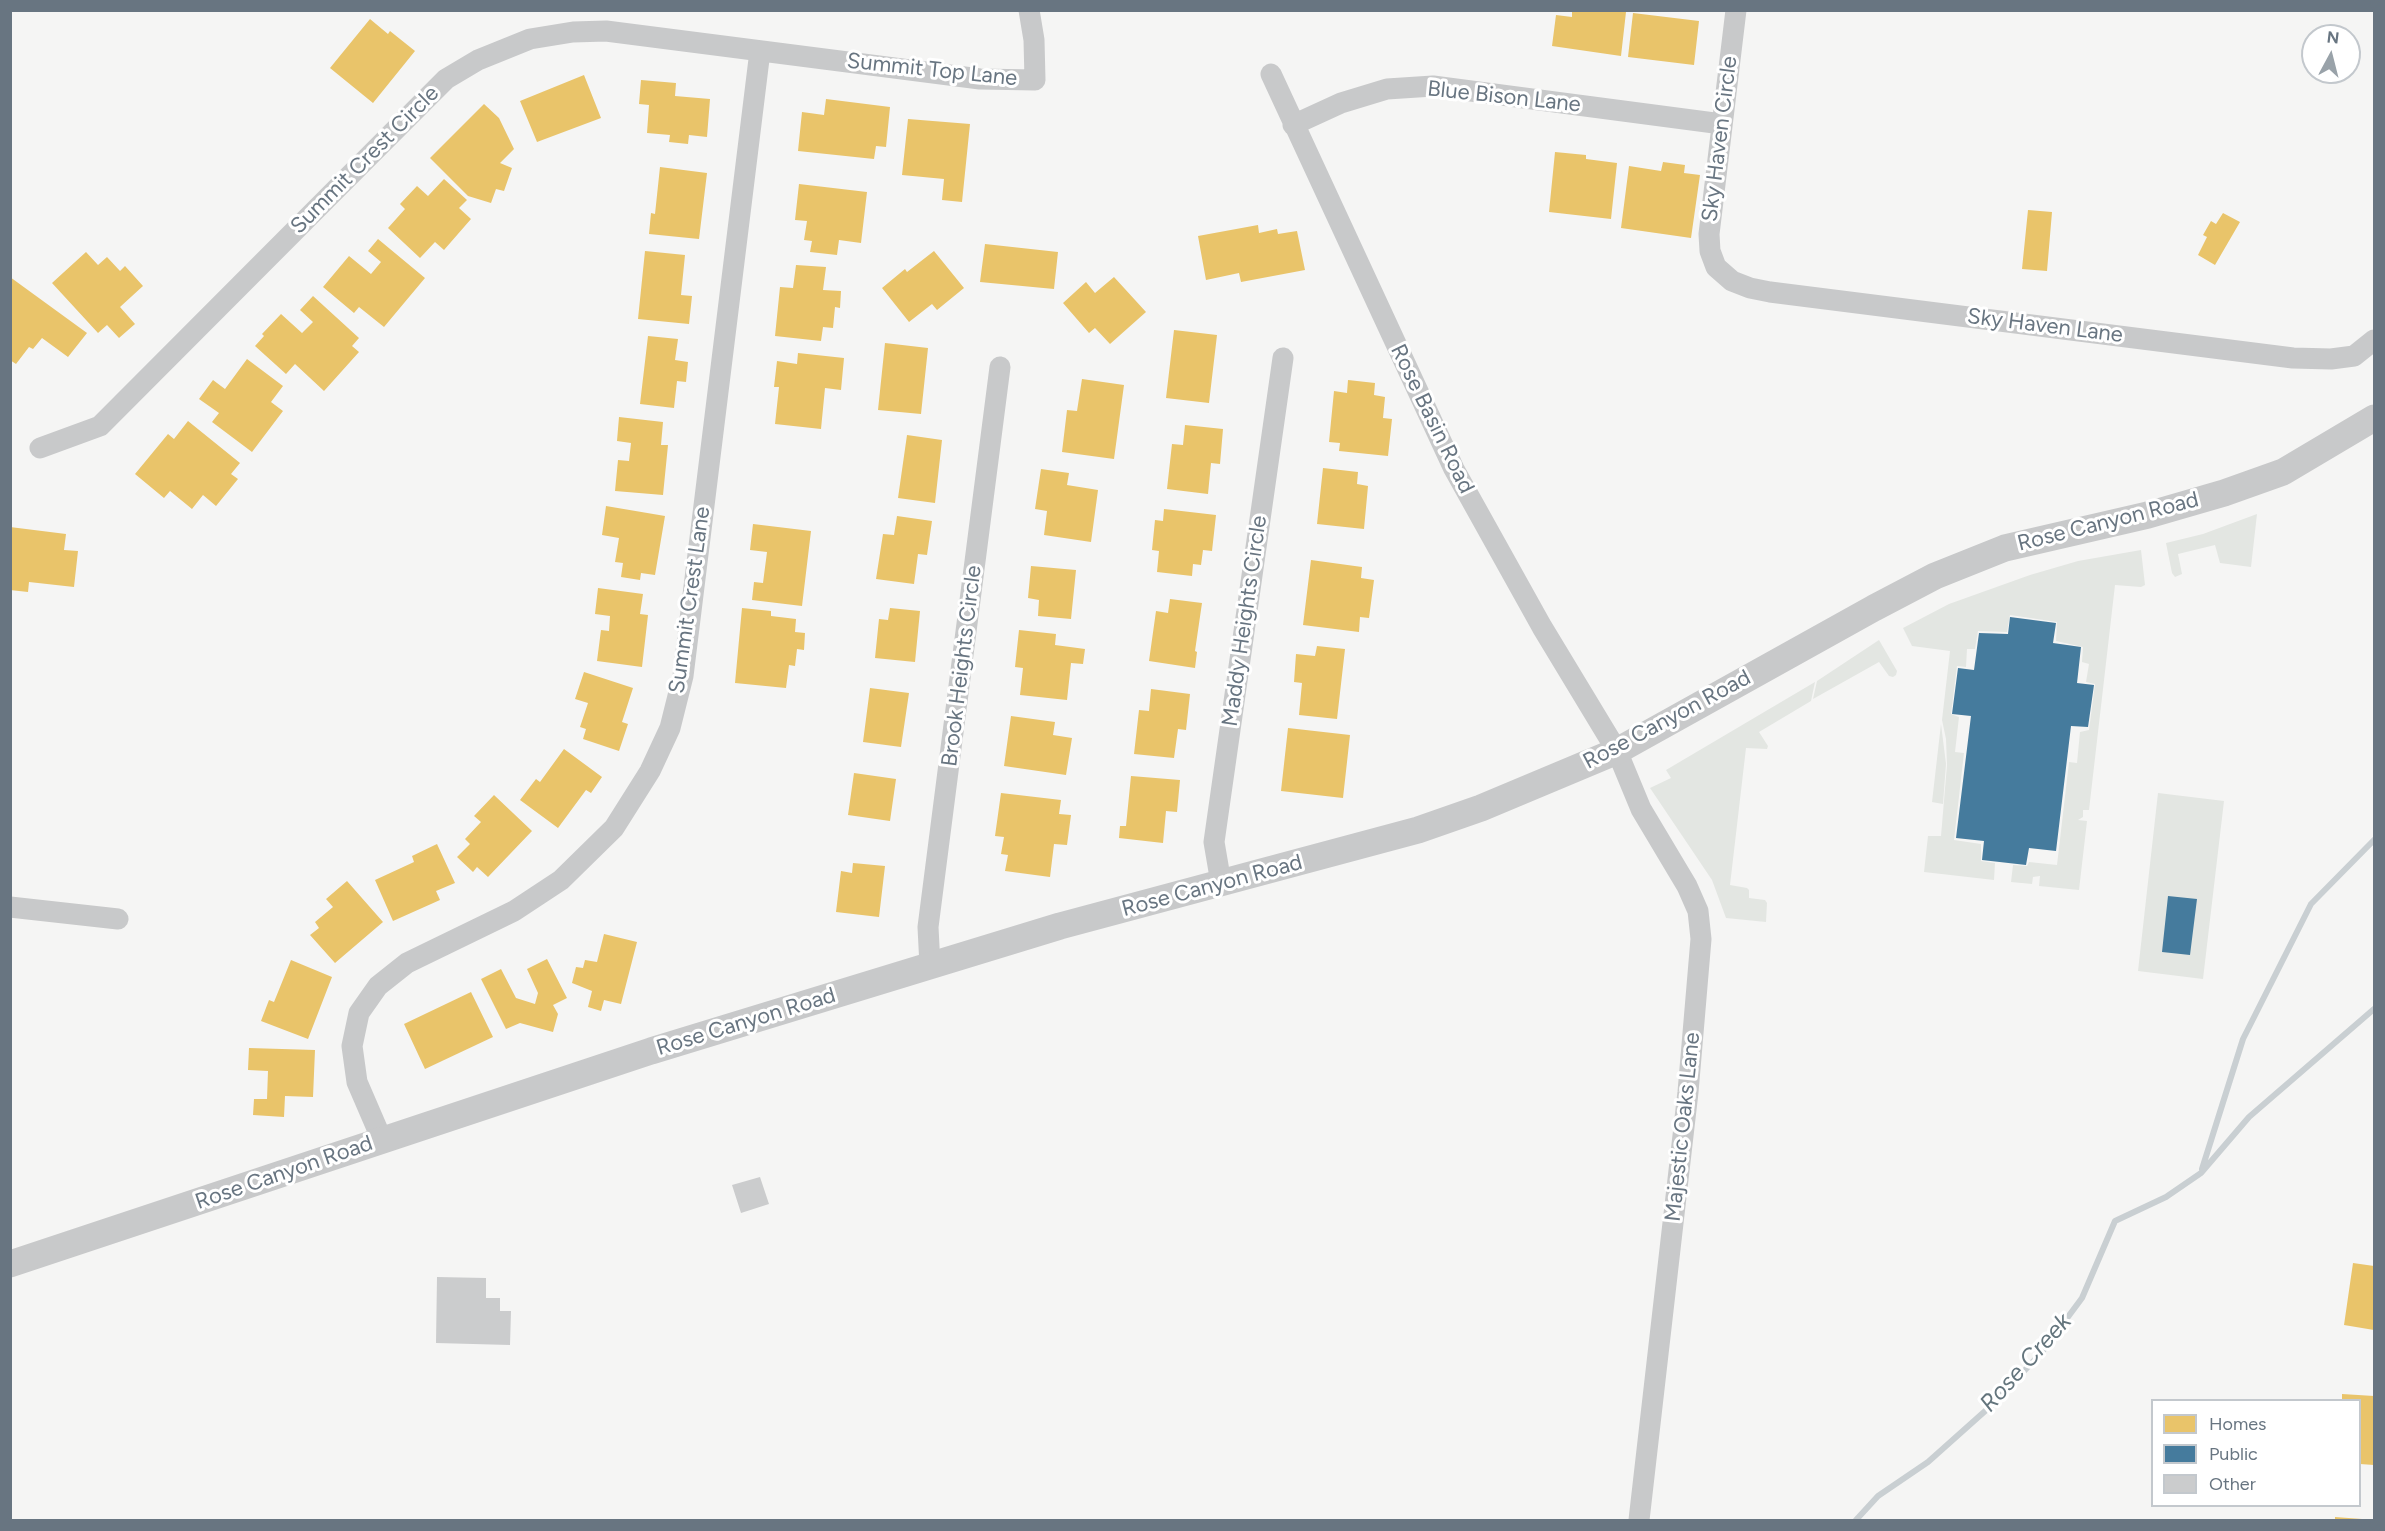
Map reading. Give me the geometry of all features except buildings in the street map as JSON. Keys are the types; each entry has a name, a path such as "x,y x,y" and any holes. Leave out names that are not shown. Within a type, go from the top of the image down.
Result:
{"street":[{"name":"Summit Top Lane","path":"760,51 980,79 1035,80 1034,40 1029,10"},
{"name":"Sky Haven Circle","path":"1716,267 1710,251 1709,234 1736,10"},
{"name":"Summit Crest Circle","path":"40,448 100,426 446,79 477,60 530,39 573,32 606,31 760,51"},
{"name":"Summit Crest Lane","path":"382,1140 357,1082 352,1046 359,1013 378,986 407,963 514,910 561,880 614,828 650,771 670,728 683,676 760,51"},
{"name":"Rose Basin Road","path":"1271,74 1454,469 1542,627 1617,751"},
{"name":"Blue Bison Lane","path":"1293,125 1341,102 1387,89 1433,86 1722,124"},
{"name":"Sky Haven Lane","path":"1716,267 1732,281 1770,292 2293,358 2331,359 2354,356 2374,340"},
{"name":"Maddy Heights Circle","path":"1221,883 1214,842 1282,358"},
{"name":"Brook Heights Circle","path":"930,966 930,915 1000,367"},
{"name":"Rose Canyon Road","path":"10,1264 651,1051 1060,926 1418,830 1481,808 1617,751 1935,576 2005,548 2148,514 2224,493 2283,472 2374,418"},
{"name":"Majestic Oaks Lane","path":"1617,751 1641,809 1688,886 1698,911 1701,939 1688,1092 1639,1521"},
{"path":"10,907 118,918"}],"shaded area":[{"path":"2257,514 2251,567 2220,563 2215,545 2178,554 2182,574 2175,577 2172,573 2166,543 2203,534"},
{"path":"2141,550 2145,585 2141,587 2115,585 2089,810 2083,810 2083,817 2078,820 2087,821 2079,890 2039,886 2040,876 2033,877 2032,884 2011,882 2013,865 2027,866 2029,862 2057,865 2069,762 2077,763 2080,732 2089,730 2095,684 2086,682 2089,664 2082,662 2083,647 2056,641 2057,622 2010,615 2007,632 1978,631 1975,649 1967,649 1966,667 1957,666 1951,714 1959,717 1955,752 1964,753 1954,840 1981,844 1981,861 1995,863 1994,880 1924,872 1928,836 1941,836 1947,765 1946,739 1942,720 1950,651 1912,646 1903,628 1949,604 2030,575 2078,561"},
{"path":"1879,640 1897,671 1896,675 1889,676 1879,662 1813,699 1817,681"},
{"path":"1815,682 1811,701 1759,732 1768,746 1767,749 1746,748 1730,885 1747,888 1749,898 1765,900 1767,903 1766,922 1726,918 1712,880 1650,788 1671,778 1666,770"},
{"path":"1941,724 1946,764 1943,804 1932,802"},
{"path":"2158,793 2224,801 2203,979 2138,971"}],"waterway":[{"name":"Rose Creek","path":"2202,1169 2243,1039 2311,904 2374,840"},
{"name":"Rose Creek","path":"1856,1520 1878,1496 1928,1462 1993,1404 2042,1352 2082,1298 2115,1221 2166,1197 2201,1173 2249,1117 2374,1009"}]}
